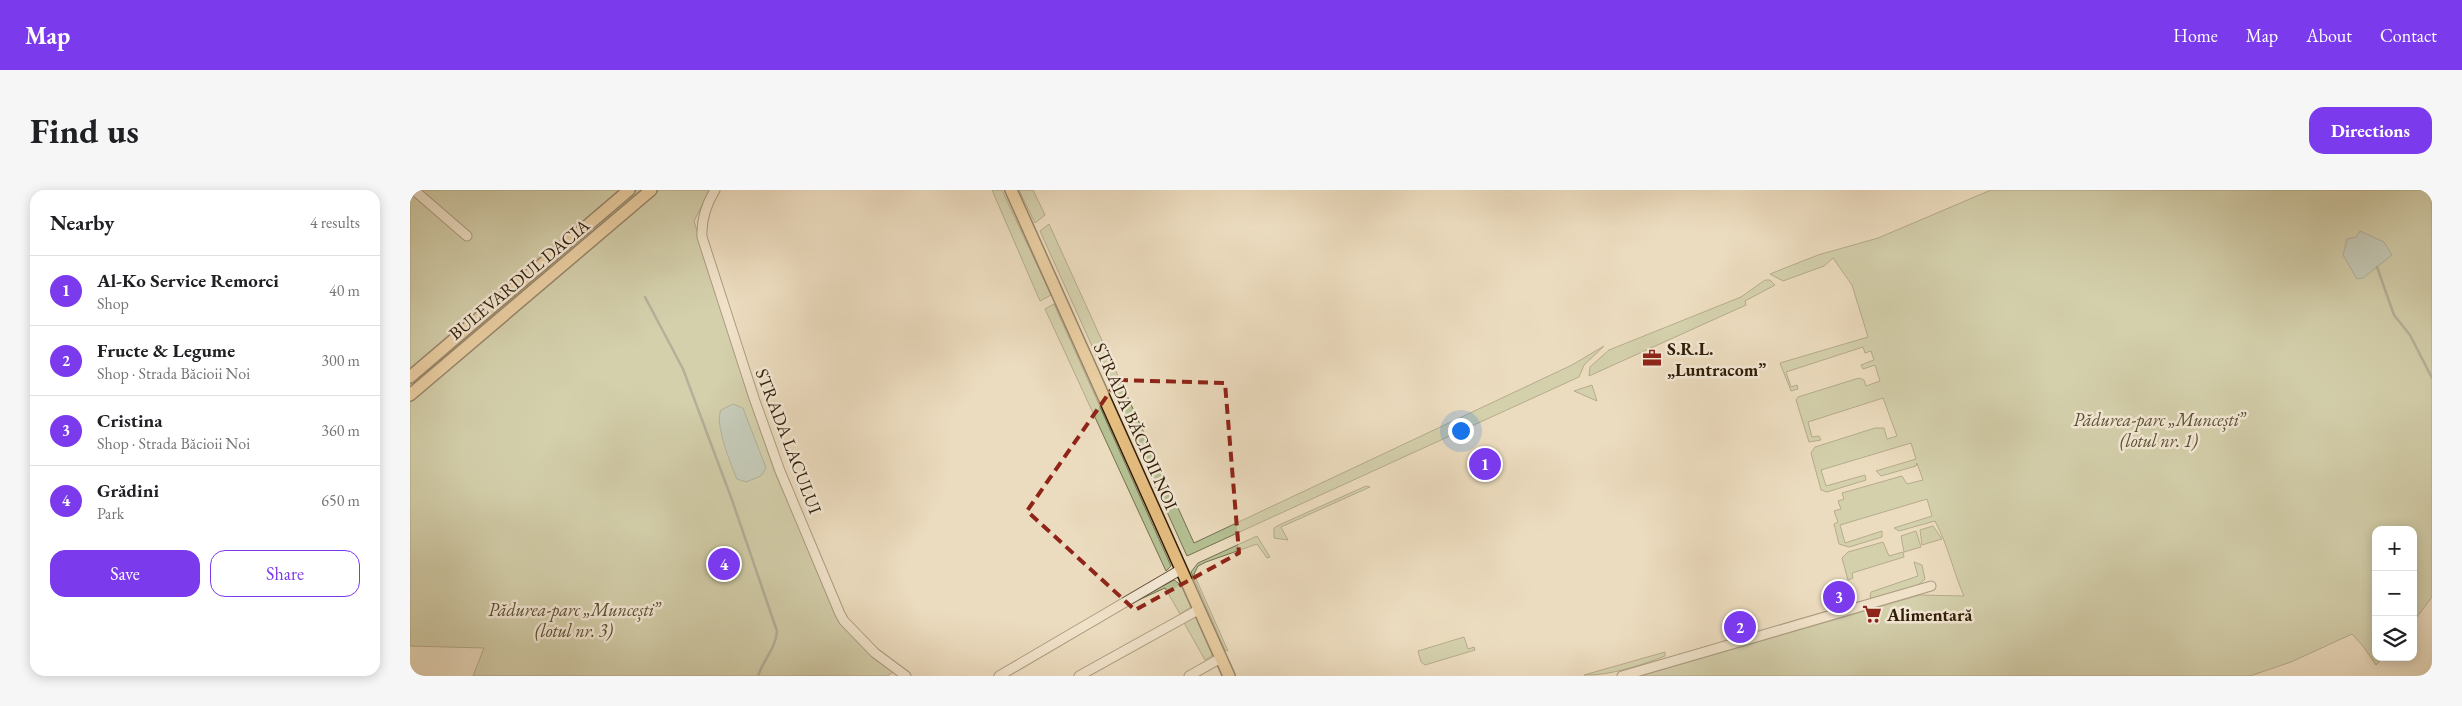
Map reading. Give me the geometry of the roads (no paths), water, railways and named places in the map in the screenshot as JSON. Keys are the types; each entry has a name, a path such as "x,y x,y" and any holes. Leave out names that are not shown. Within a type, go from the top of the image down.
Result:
{"main road":[{"name":"BULEVARDUL DACIA","path":"410,377 629,190"},
{"name":"BULEVARDUL DACIA","path":"410,395 651,190"},
{"name":"STRADA BĂCIOII NOI","path":"1011,190 1229,676"}],"street":[{"path":"414,190 467,236"},
{"name":"STRADA LACULUI","path":"715,190 703,215 701,224 702,236 754,398 780,471 844,621 890,666 906,676"},
{"path":"1000,676 1180,570"},
{"path":"1622,676 1931,586"},
{"path":"1080,676 1198,610"},
{"path":"1189,676 1221,658"}],"water":[{"path":"2360,231 2384,242 2392,255 2363,278 2357,279 2343,255 2347,239 2356,237"},
{"path":"733,404 743,408 766,468 761,476 746,482 737,479 721,434 719,416 721,410"}],"waterway":[{"path":"2377,267 2394,315 2410,335 2432,378"},
{"path":"645,297 683,369 732,500 777,631 772,648 758,676"}],"place":[{"name":"S.R.L. „Luntracom”","path":"1652,358"},
{"name":"Al-Ko Service Remorci","path":"1485,464"},
{"name":"Grădini","path":"724,564"},
{"name":"Cristina","path":"1839,597"},
{"name":"Alimentară","path":"1872,614"},
{"name":"Fructe & Legume","path":"1740,627"}],"park label":[{"name":"Pădurea-parc „Muncești” (lotul nr. 1)","path":"2159,429"},
{"name":"Pădurea-parc „Muncești” (lotul nr. 3)","path":"574,619"}]}
